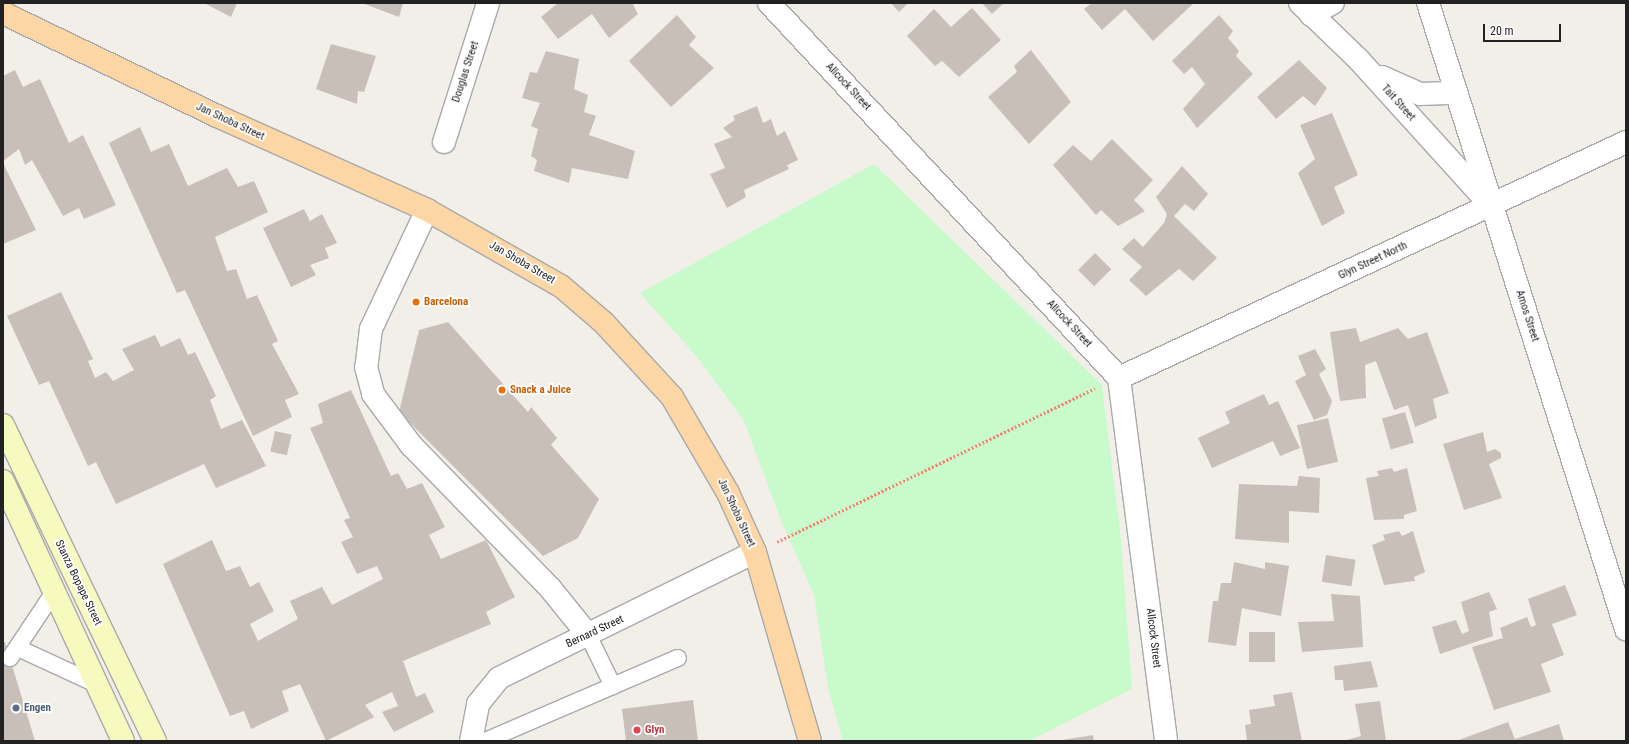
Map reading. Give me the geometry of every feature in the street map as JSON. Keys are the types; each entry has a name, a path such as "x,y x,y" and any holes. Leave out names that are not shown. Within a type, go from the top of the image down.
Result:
{"main road":[{"name":"Jan Shoba Street","path":"3,13 217,116 427,210 561,286 641,360 672,397 699,438 755,552 810,741"},
{"name":"Stanza Bopape Street","path":"3,425 155,741"},
{"path":"3,481 123,741"}],"street":[{"name":"Douglas Street","path":"444,142 488,3"},
{"name":"Allcock Street","path":"769,3 1119,378 1166,741"},
{"path":"1305,9 1333,3"},
{"name":"Amos Street","path":"1428,3 1626,629"},
{"name":"Tait Street","path":"1305,9 1359,60 1492,206"},
{"path":"1359,60 1405,90 1433,96 1456,93"},
{"name":"Glyn Street North","path":"1119,378 1492,206 1626,142"},
{"path":"427,210 371,329 366,367 374,394 411,445 550,588 588,635"},
{"name":"Bernard Street","path":"471,741 474,714 490,685 516,668 588,635 755,552"}],"lane":[{"path":"54,592 14,653 96,684"},
{"path":"588,635 613,686"},
{"path":"485,741 678,658"}],"path":[{"path":"755,552 1119,378"}],"green space":[{"path":"874,164 1102,385 1121,540 1132,689 1029,741 843,741 828,688 814,595 782,523 744,421 698,358 640,293"}],"building":[{"path":"204,3 237,3 231,17"},
{"path":"362,3 403,3 399,17"},
{"path":"558,3 636,3 633,5 638,14 609,38 592,14 558,39 541,17"},
{"path":"891,3 908,3 899,12"},
{"path":"982,3 1004,3 992,14"},
{"path":"1092,3 1194,3 1153,41 1125,9 1102,30 1084,9"},
{"path":"972,8 1001,40 959,77 942,61 935,66 907,36 934,9 951,27"},
{"path":"677,15 696,37 689,45 714,68 671,107 629,61"},
{"path":"1219,15 1233,31 1228,38 1239,51 1236,56 1253,74 1197,128 1183,109 1205,84 1192,67 1184,74 1172,61"},
{"path":"331,44 376,56 364,92 358,91 357,104 316,89"},
{"path":"1031,50 1071,102 1029,144 988,97 1017,72 1014,66"},
{"path":"546,51 579,59 574,89 588,95 584,112 596,116 589,135 635,151 628,179 572,168 569,183 534,171 537,160 531,156 538,129 531,126 540,103 522,98 530,72 537,73"},
{"path":"1299,60 1327,88 1315,106 1303,96 1276,119 1257,97"},
{"path":"15,70 23,87 40,79 69,143 83,135 116,205 84,219 79,208 63,216 32,160 25,165 19,149 3,161 3,76"},
{"path":"757,106 763,123 771,119 777,136 785,131 798,160 787,165 789,169 744,190 746,197 727,208 710,174 725,168 714,144 732,137 723,128 735,120 733,116"},
{"path":"1332,113 1358,175 1334,187 1345,213 1322,226 1298,173 1315,159 1300,125"},
{"path":"140,127 151,152 169,144 188,186 227,168 238,187 254,181 268,212 215,237 227,271 236,269 247,299 257,295 278,341 272,344 299,394 285,400 292,417 253,436 185,290 177,293 109,143"},
{"path":"1112,139 1153,180 1134,200 1145,211 1118,226 1101,210 1096,215 1053,165 1073,145 1091,161"},
{"path":"3,163 36,230 3,244"},
{"path":"1182,166 1208,194 1194,211 1185,204 1174,216 1217,258 1193,281 1179,269 1146,296 1129,280 1142,267 1122,249 1134,238 1143,247 1164,223 1167,214 1156,197"},
{"path":"304,209 310,221 322,214 337,243 325,248 329,258 310,265 316,275 291,287 263,228"},
{"path":"1095,253 1111,269 1094,286 1078,270"},
{"path":"61,292 93,359 88,361 95,378 106,372 113,381 134,370 122,349 155,335 161,347 180,338 188,355 195,352 216,396 210,400 221,429 242,420 266,466 216,488 204,464 116,504 96,462 88,466 49,381 39,385 7,316"},
{"path":"448,322 528,412 531,407 557,438 551,445 599,499 578,538 543,556 399,412 419,330"},
{"path":"1356,328 1360,342 1398,328 1408,339 1427,332 1449,393 1433,399 1437,418 1415,427 1408,405 1394,410 1376,361 1365,365 1366,398 1340,401 1330,332"},
{"path":"1315,349 1326,369 1319,374 1332,401 1327,415 1314,420 1295,381 1306,375 1298,356"},
{"path":"351,390 391,476 398,473 407,489 422,483 445,527 429,535 441,559 486,540 515,597 486,612 491,624 403,661 416,697 425,693 434,712 394,732 382,712 398,706 392,692 365,705 374,717 326,741 300,684 282,691 289,711 251,729 244,711 230,716 163,564 212,540 226,571 240,566 250,587 259,582 274,611 250,624 258,641 298,619 290,601 322,587 332,605 383,579 377,566 357,574 341,542 353,537 344,520 350,518 310,428 323,423 318,404"},
{"path":"1264,394 1269,405 1278,401 1300,448 1280,456 1273,441 1212,468 1198,438 1230,423 1225,412"},
{"path":"1405,412 1414,443 1391,449 1382,419"},
{"path":"1328,418 1338,462 1307,469 1297,425"},
{"path":"275,431 292,435 287,455 270,451"},
{"path":"1483,432 1487,452 1495,449 1501,453 1501,458 1489,464 1502,498 1464,510 1443,444"},
{"path":"1392,468 1394,472 1407,468 1417,511 1404,515 1404,519 1374,520 1366,478 1379,476 1377,471"},
{"path":"1299,476 1320,478 1319,513 1289,511 1289,543 1235,539 1239,484 1297,486"},
{"path":"1399,531 1402,536 1413,531 1425,572 1414,577 1415,581 1384,585 1372,545 1385,540 1383,535"},
{"path":"1326,555 1356,560 1351,586 1322,582"},
{"path":"1234,562 1265,569 1265,562 1289,566 1281,616 1242,608 1236,646 1208,642 1213,601 1218,601 1221,583 1231,583"},
{"path":"1565,585 1577,615 1552,624 1564,655 1541,664 1551,692 1494,710 1472,647 1503,638 1500,628 1527,617 1531,627 1536,625 1528,599"},
{"path":"1489,592 1497,609 1489,612 1493,636 1440,654 1432,627 1456,620 1462,634 1469,631 1461,602"},
{"path":"1331,594 1360,596 1363,647 1302,652 1298,622 1334,621"},
{"path":"1249,632 1275,632 1275,662 1249,662"},
{"path":"3,642 5,642 35,741 3,741"},
{"path":"1371,661 1378,687 1344,691 1343,680 1335,680 1334,666"},
{"path":"1292,692 1302,741 1247,741 1245,725 1251,724 1249,710 1275,706 1273,695"},
{"path":"693,700 698,741 626,741 622,709"},
{"path":"1380,701 1386,741 1343,741 1361,736 1355,704"},
{"path":"1508,722 1515,739 1559,724 1564,741 1456,741"},
{"path":"1093,735 1094,741 1062,741 1062,740"}],"place":[{"name":"Barcelona","path":"416,302"},
{"name":"Snack a Juice","path":"502,390"},
{"name":"Engen","path":"16,708"},
{"name":"Glyn","path":"637,730"}]}
